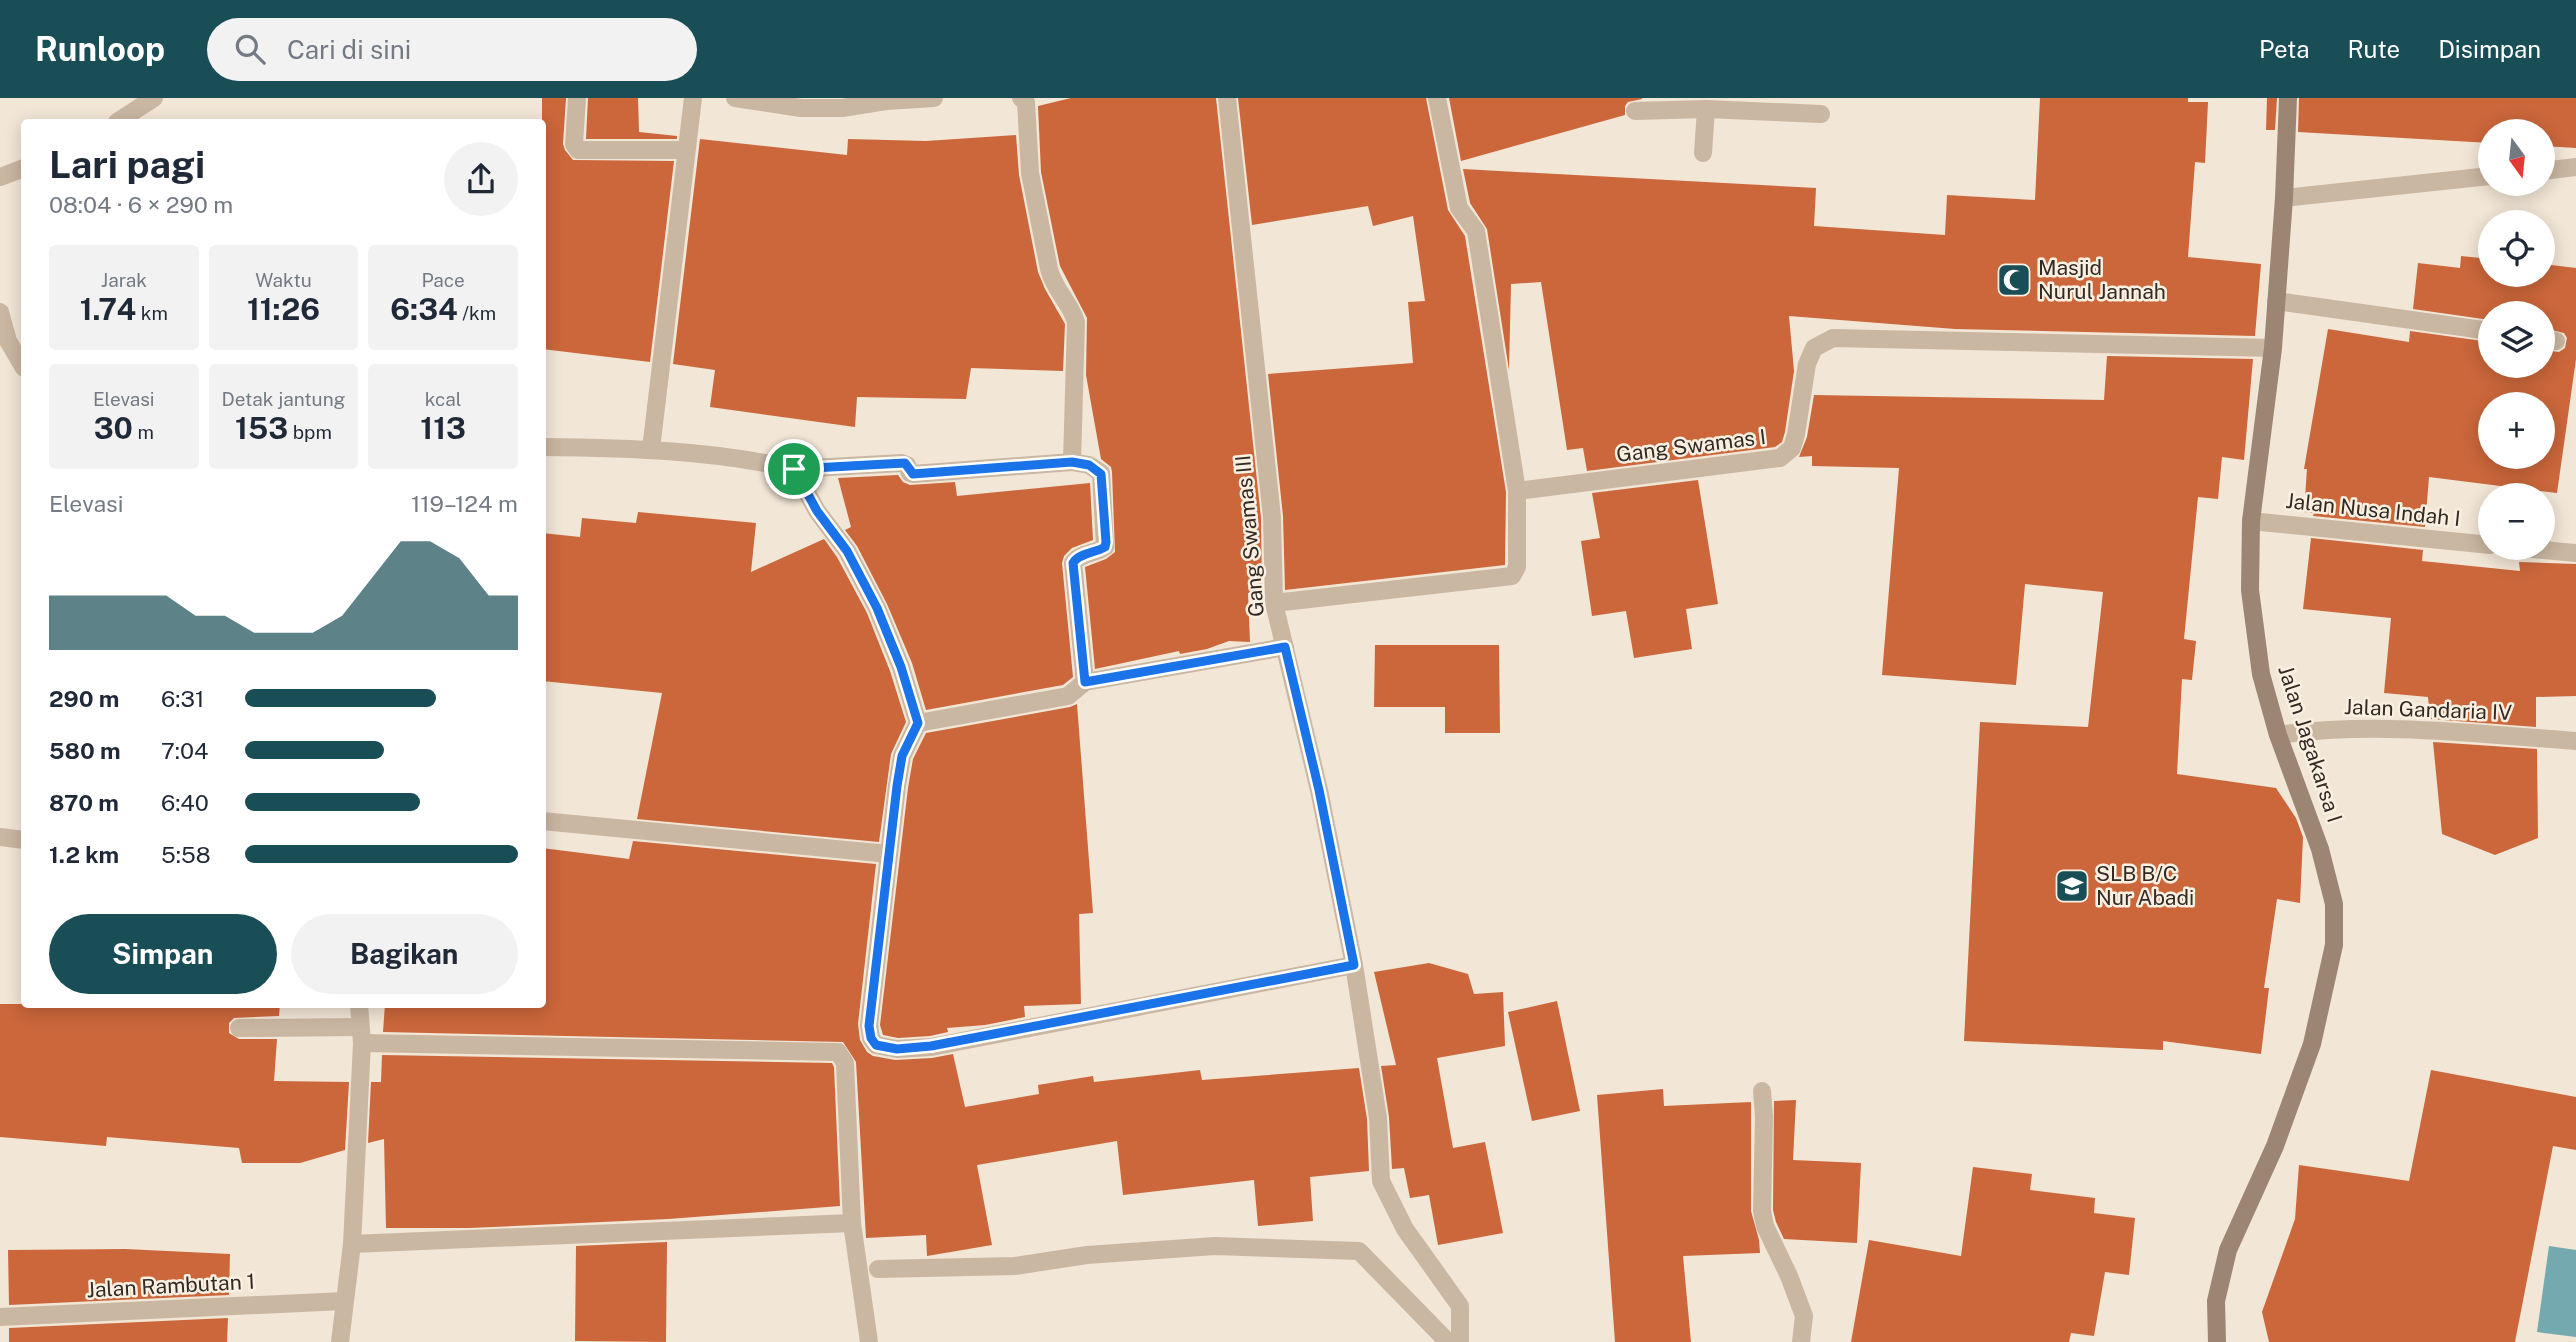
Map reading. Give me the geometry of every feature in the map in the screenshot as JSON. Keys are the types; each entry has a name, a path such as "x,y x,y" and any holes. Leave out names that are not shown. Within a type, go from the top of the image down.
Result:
{"street":[{"path":"577,98 574,144 578,149 686,150"},
{"path":"651,449 693,98"},
{"path":"735,98 801,108 842,108 886,101 934,98"},
{"path":"1021,98 1026,102 1030,173 1049,269 1053,284 1072,308 1076,322 1072,462"},
{"name":"Gang Swamas III","path":"1227,98 1272,517 1274,603 1319,790 1354,965 1378,1118 1381,1181 1405,1229 1460,1306 1460,1342"},
{"path":"1274,603 1512,576 1517,567 1517,491 1476,231 1459,208 1437,98"},
{"name":"Jalan Jagakarsa I","path":"2217,1342 2216,1301 2228,1250 2275,1146 2312,1044 2334,945 2334,904 2320,849 2278,735 2261,674 2250,590 2251,521 2273,348 2288,98"},
{"path":"121,119 151,99"},
{"path":"1635,111 1671,104 1706,108 1768,104 1821,114"},
{"path":"1703,153 1706,108"},
{"path":"2555,170 2576,167"},
{"path":"0,177 21,169"},
{"path":"2284,198 2478,177"},
{"path":"2276,301 2478,329"},
{"path":"0,312 8,341 21,363"},
{"name":"Gang Swamas I","path":"1517,491 1780,458 1792,447 1794,441 1807,364 1814,348 1833,338 2273,348"},
{"path":"546,447 651,449 751,459 794,469 905,463 913,474 1072,462 1089,465 1101,474 1106,542 1105,547 1093,554 1079,556 1073,563 1085,682"},
{"path":"794,469 817,511 847,551 877,608 901,667 918,723 902,756 889,854 869,1026 871,1038 876,1045 897,1049 923,1048 1354,965"},
{"name":"Jalan Nusa Indah I","path":"2251,521 2478,544"},
{"path":"2555,551 2576,553"},
{"path":"918,723 1068,695 1085,682 1285,647"},
{"name":"Jalan Gandaria IV","path":"2278,735 2320,729 2460,733 2576,741"},
{"path":"546,821 889,854"},
{"path":"0,837 21,840"},
{"path":"340,1342 352,1244 361,1035 359,1008"},
{"path":"239,1028 361,1035 838,1052 845,1063 852,1223 869,1342"},
{"path":"1762,1091 1762,1211 1765,1226 1789,1276 1804,1316 1801,1342"},
{"path":"352,1244 852,1223"},
{"path":"878,1269 1015,1266 1087,1255 1215,1246 1359,1251 1448,1342"},
{"name":"Jalan Rambutan 1","path":"0,1317 344,1301"}],"water":[{"path":"2549,1246 2576,1250 2576,1337 2537,1332"}],"building":[{"path":"542,98 566,98 563,144 573,160 674,161 650,362 546,349 546,119 542,119"},
{"path":"588,98 638,98 639,132 677,136 677,139 586,139"},
{"path":"1071,98 1216,98 1261,518 1262,592 1248,593 1250,642 1229,641 1207,649 1180,654 1179,651 1095,669 1085,567 1106,559 1115,552 1112,472 1111,467 1101,459 1086,375 1087,318 1060,266 1041,172 1038,106"},
{"path":"1238,98 1426,98 1448,210 1465,236 1506,492 1505,565 1285,590 1283,516 1268,374 1413,363 1408,302 1425,301 1413,216 1373,226 1368,206 1252,225"},
{"path":"1449,98 1642,99 1628,102 1625,115 1461,161"},
{"path":"2040,98 2188,98 2188,102 2208,102 2205,163 2195,162 2188,257 2261,264 2255,336 1955,329 1789,316 1794,371 1782,442 1775,447 1587,471 1583,448 1567,450 1541,282 1511,284 1509,370 1487,229 1470,203 1463,169 1816,188 1814,226 1945,235 1947,195 2035,200"},
{"path":"2267,98 2277,98 2275,130 2266,130"},
{"path":"2299,98 2576,98 2576,148 2555,147 2555,119 2478,119 2478,142 2298,132"},
{"path":"1016,135 1019,175 1038,272 1065,324 1063,371 971,368 966,399 857,397 855,427 710,407 715,370 673,364 700,139 847,155 848,139 926,141"},
{"path":"2461,256 2478,258 2478,287 2555,287 2555,265 2576,268 2576,359 2557,493 2555,483 2478,483 2429,477 2425,527 2313,516 2314,513 2304,512 2307,469 2304,469 2328,329 2409,342 2410,331 2478,340 2478,378 2555,378 2555,352 2565,348 2567,338 2564,333 2555,331 2555,301 2478,301 2478,318 2413,309 2418,263 2460,268"},
{"path":"2107,356 2253,359 2244,460 2222,457 2218,499 2198,497 2184,639 2196,641 2192,680 2182,679 2177,774 2276,788 2296,818 2303,837 2300,903 2277,899 2264,988 2269,988 2261,1054 2163,1041 2163,1050 1964,1041 1980,722 2088,727 2103,592 2025,584 2016,685 1882,675 1899,468 1812,466 1812,456 1799,457 1807,437 1814,395 2104,400"},
{"path":"898,475 903,482 910,485 955,482 957,496 1090,483 1093,540 1072,548 1064,556 1062,563 1073,677 1063,685 926,710 912,663 887,604 857,546 845,530 851,527 838,478"},
{"path":"1698,480 1718,604 1686,609 1692,649 1634,658 1626,611 1592,616 1581,541 1600,538 1592,493"},
{"path":"638,512 756,523 751,572 824,539 837,557 867,613 890,671 906,722 891,754 879,842 637,819 662,693 546,681 546,533 580,537 582,518 636,523"},
{"path":"2311,538 2423,550 2422,561 2520,571 2519,562 2576,564 2576,696 2536,697 2536,727 2430,719 2428,697 2384,693 2391,618 2303,609"},
{"path":"1375,645 1499,645 1500,733 1445,733 1445,707 1374,707"},
{"path":"1077,704 1093,913 1079,914 1081,1004 1024,1006 1025,1017 985,1025 947,1028 948,1032 930,1036 898,1038 883,1035 880,1025 908,788 913,759 926,733"},
{"path":"2433,742 2537,749 2538,838 2495,855 2442,834"},
{"path":"633,841 876,864 858,1024 860,1040 867,1052 873,1056 895,1060 953,1054 965,1107 1039,1094 1038,1085 1093,1076 1094,1082 1200,1070 1202,1080 1359,1068 1367,1119 1369,1171 1310,1177 1313,1221 1258,1226 1254,1180 1123,1195 1117,1141 977,1165 992,1245 927,1256 926,1235 866,1238 856,1062 843,1042 383,1032 385,1008 546,1008 546,849 629,859"},
{"path":"1429,963 1468,974 1474,994 1503,992 1505,1046 1437,1058 1453,1148 1485,1142 1503,1233 1438,1245 1429,1195 1410,1198 1404,1168 1392,1169 1389,1117 1381,1066 1396,1065 1374,972"},
{"path":"1557,1001 1580,1111 1532,1121 1508,1012"},
{"path":"0,1004 21,1004 21,1008 280,1008 279,1016 234,1018 229,1023 229,1033 239,1039 277,1039 274,1081 349,1082 345,1150 300,1163 242,1163 239,1148 107,1137 106,1146 0,1137"},
{"path":"382,1055 832,1063 840,1206 668,1219 469,1228 386,1228 384,1139 368,1143 371,1082 381,1082"},
{"path":"2431,1070 2576,1097 2576,1150 2553,1146 2515,1342 2269,1342 2262,1312 2295,1219 2299,1165 2409,1181"},
{"path":"1663,1089 1664,1106 1751,1102 1751,1211 1760,1253 1683,1256 1691,1342 1615,1342 1597,1095"},
{"path":"1796,1100 1793,1160 1861,1163 1857,1243 1784,1239 1776,1222 1773,1210 1774,1101"},
{"path":"1973,1167 2032,1174 2030,1190 2095,1198 2094,1213 2135,1218 2129,1275 2105,1272 2094,1336 2071,1333 2069,1342 1851,1342 1869,1240 1961,1256"},
{"path":"667,1242 666,1342 575,1341 576,1246"},
{"path":"125,1249 230,1254 229,1295 9,1305 8,1250"},
{"path":"228,1318 227,1342 9,1342 9,1328"}],"place":[{"name":"Masjid Nurul Jannah","path":"2014,280"},
{"name":"SLB B/C Nur Abadi","path":"2072,886"}],"route":[{"path":"1072,462 1089,465 1101,474 1105,547 1093,554 1079,556 1073,563 1085,682 1285,647 1319,790 1354,965 914,1049 876,1045 871,1038 869,1026 897,786 902,756 918,723 901,667 877,608 847,551 817,511 794,469 905,463 913,474 1072,462"}]}
